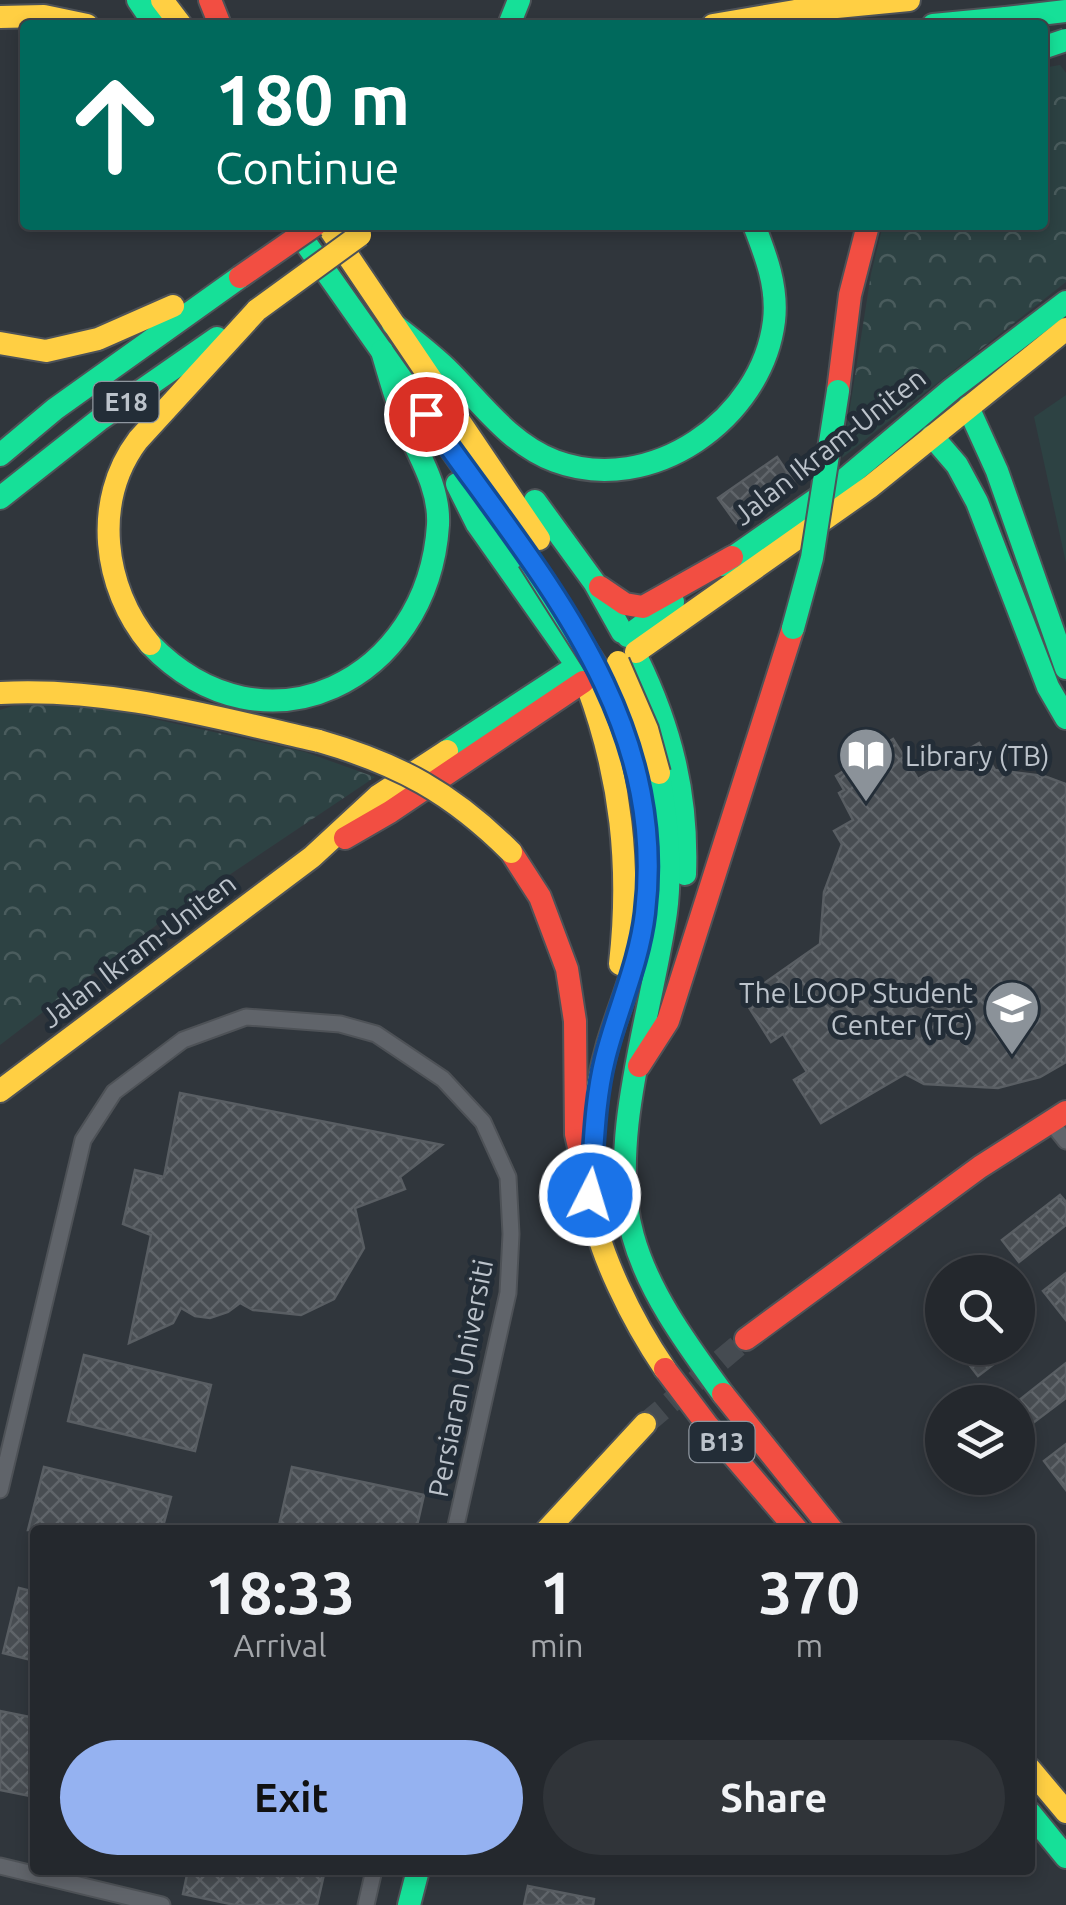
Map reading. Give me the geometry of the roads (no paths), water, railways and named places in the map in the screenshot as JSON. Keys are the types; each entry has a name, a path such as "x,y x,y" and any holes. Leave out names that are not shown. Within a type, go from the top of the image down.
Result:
{"main road":[{"path":"162,0 178,20"},
{"path":"742,20 909,0"},
{"path":"985,20 1066,11"},
{"path":"0,17 33,15 73,20"},
{"path":"256,310 210,366 144,432 126,457 108,526 110,561 130,619 160,657 194,680 226,694 266,701 303,699 340,686 370,669 396,644 417,614 436,554 438,518 432,481 406,425 382,350 297,230"},
{"name":"E18","path":"0,455 56,409 308,230"},
{"path":"329,230 413,352 438,374 594,582 663,708 678,758 686,863 677,941 657,1016 644,1038"},
{"name":"E18","path":"0,498 99,420 367,230"},
{"path":"393,324 532,449 568,466 646,466 684,452 709,436 752,388 773,330 774,300 772,271 756,230"},
{"path":"638,1066 668,1020 793,628 812,558 850,295 867,230"},
{"path":"0,343 46,351 98,339 233,282"},
{"name":"Jalan Ikram-Uniten","path":"631,644 732,557 844,480 952,389 1066,302"},
{"name":"Jalan Ikram-Uniten","path":"631,644 870,486 1066,329"},
{"name":"B13","path":"382,350 617,659 647,729 650,780 645,916 598,1094 590,1195 618,1292 651,1350 688,1402 793,1525"},
{"name":"B13","path":"413,352 539,557"},
{"path":"406,386 477,524 579,674 618,777 627,866 620,962 609,1012 612,1032"},
{"path":"968,407 1007,494 1066,668"},
{"path":"932,436 957,465 977,502 1048,688 1066,718"},
{"path":"977,502 1007,494"},
{"path":"998,560 1025,553"},
{"path":"594,582 621,604 643,607 732,557"},
{"path":"579,674 578,642 585,634 603,627 631,644"},
{"path":"579,674 606,691 625,684 632,677 631,644"},
{"name":"Jalan Ikram-Uniten","path":"0,1091 312,857 378,796 579,674"},
{"path":"0,693 62,691 112,697 319,741 374,756 416,775 481,820 533,881 565,955 574,1004 576,1135 590,1195"},
{"name":"B13","path":"650,780 667,827 666,908 628,1125 626,1202 653,1284 700,1364 828,1525"},
{"path":"746,1339 980,1167 1061,1116"},
{"path":"552,1525 645,1424"},
{"path":"1035,1775 1066,1812"},
{"path":"1035,1819 1066,1857"},
{"path":"409,1905 417,1875"}],"street":[{"path":"1028,0 1043,20"},
{"path":"1050,0 1066,22"},
{"path":"1048,26 1066,50"},
{"name":"Persiaran Universiti","path":"0,1490 83,1140 114,1092 183,1040 246,1017 340,1024 376,1034 444,1078 483,1122 508,1178 508,1294 457,1525"},
{"path":"1061,1116 1066,1140"},
{"path":"0,1866 30,1873"},
{"path":"37,1875 162,1905"},
{"path":"366,1905 373,1875"}],"tunnel":[{"path":"645,1424 746,1339"}],"place":[{"name":"Library (TB)","path":"866,804"},
{"name":"The LOOP Student Center (TC)","path":"1012,1057"}]}
